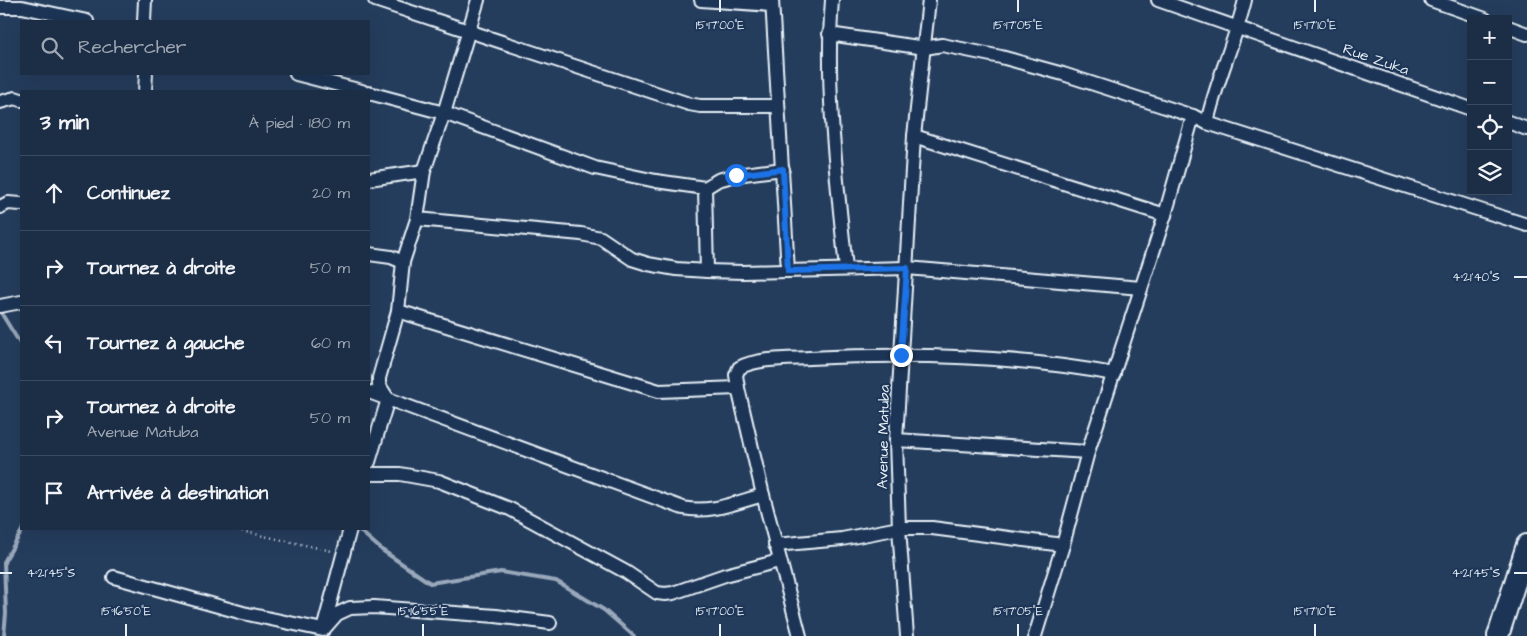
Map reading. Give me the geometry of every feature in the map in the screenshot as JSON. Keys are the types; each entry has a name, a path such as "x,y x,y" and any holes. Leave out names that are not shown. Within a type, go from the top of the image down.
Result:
{"highway":[{"path":"1498,636 1527,545"}],"street":[{"path":"144,20 145,0"},
{"path":"375,0 689,104 700,106 777,106"},
{"path":"388,399 379,386 379,378 398,311 403,262 417,218 424,171 444,113 478,0"},
{"path":"700,0 772,2 788,271"},
{"path":"832,0 829,34 830,98 846,269"},
{"name":"Avenue Matuba","path":"907,636 899,528 896,440 914,136 925,48 928,0"},
{"name":"Rue Zuka","path":"1158,0 1467,108"},
{"path":"1207,123 1212,102 1238,29 1245,0"},
{"path":"1431,0 1473,15"},
{"path":"0,7 22,7 82,20"},
{"path":"1512,28 1527,34"},
{"path":"829,34 925,48 942,45 1002,57 1063,74 1193,116 1207,123 1527,225"},
{"path":"145,90 146,75"},
{"path":"300,75 358,90"},
{"path":"370,93 444,113 595,168 656,181 705,188 718,180 736,175 783,169"},
{"path":"0,102 15,98 20,100"},
{"path":"1035,636 1063,545 1088,452 1165,215 1193,116"},
{"path":"1512,123 1527,128"},
{"path":"914,136 1165,215"},
{"path":"370,179 424,171"},
{"path":"705,188 707,271"},
{"path":"0,207 8,203 20,204"},
{"path":"417,218 581,234 601,238 632,259 676,269 788,271 907,268 1141,288"},
{"path":"370,254 391,257 403,262"},
{"path":"0,306 20,302"},
{"path":"398,311 659,391 738,388"},
{"path":"800,636 775,545 738,388 736,375 739,368 747,363 806,358 901,355 1045,363 1114,374"},
{"path":"370,392 694,511 708,510 763,495"},
{"path":"370,459 388,399"},
{"path":"896,440 1088,452"},
{"path":"370,474 400,474 439,481 510,509 626,572 658,593 673,592 725,575 779,561"},
{"path":"775,545 842,539 899,528 932,528 1063,545"},
{"path":"322,633 349,533"},
{"path":"114,577 322,633"},
{"path":"322,633 337,614 350,608 374,607 496,616 550,623"}],"path":[{"path":"237,530 343,553"}],"waterway":[{"path":"0,311 20,343"},
{"path":"4,636 6,613 4,562 22,530"},
{"path":"359,530 382,550 430,583 501,572 556,581 604,610 634,636"}],"route":[{"path":"736,175 783,169 788,271 907,268 901,355"}]}
